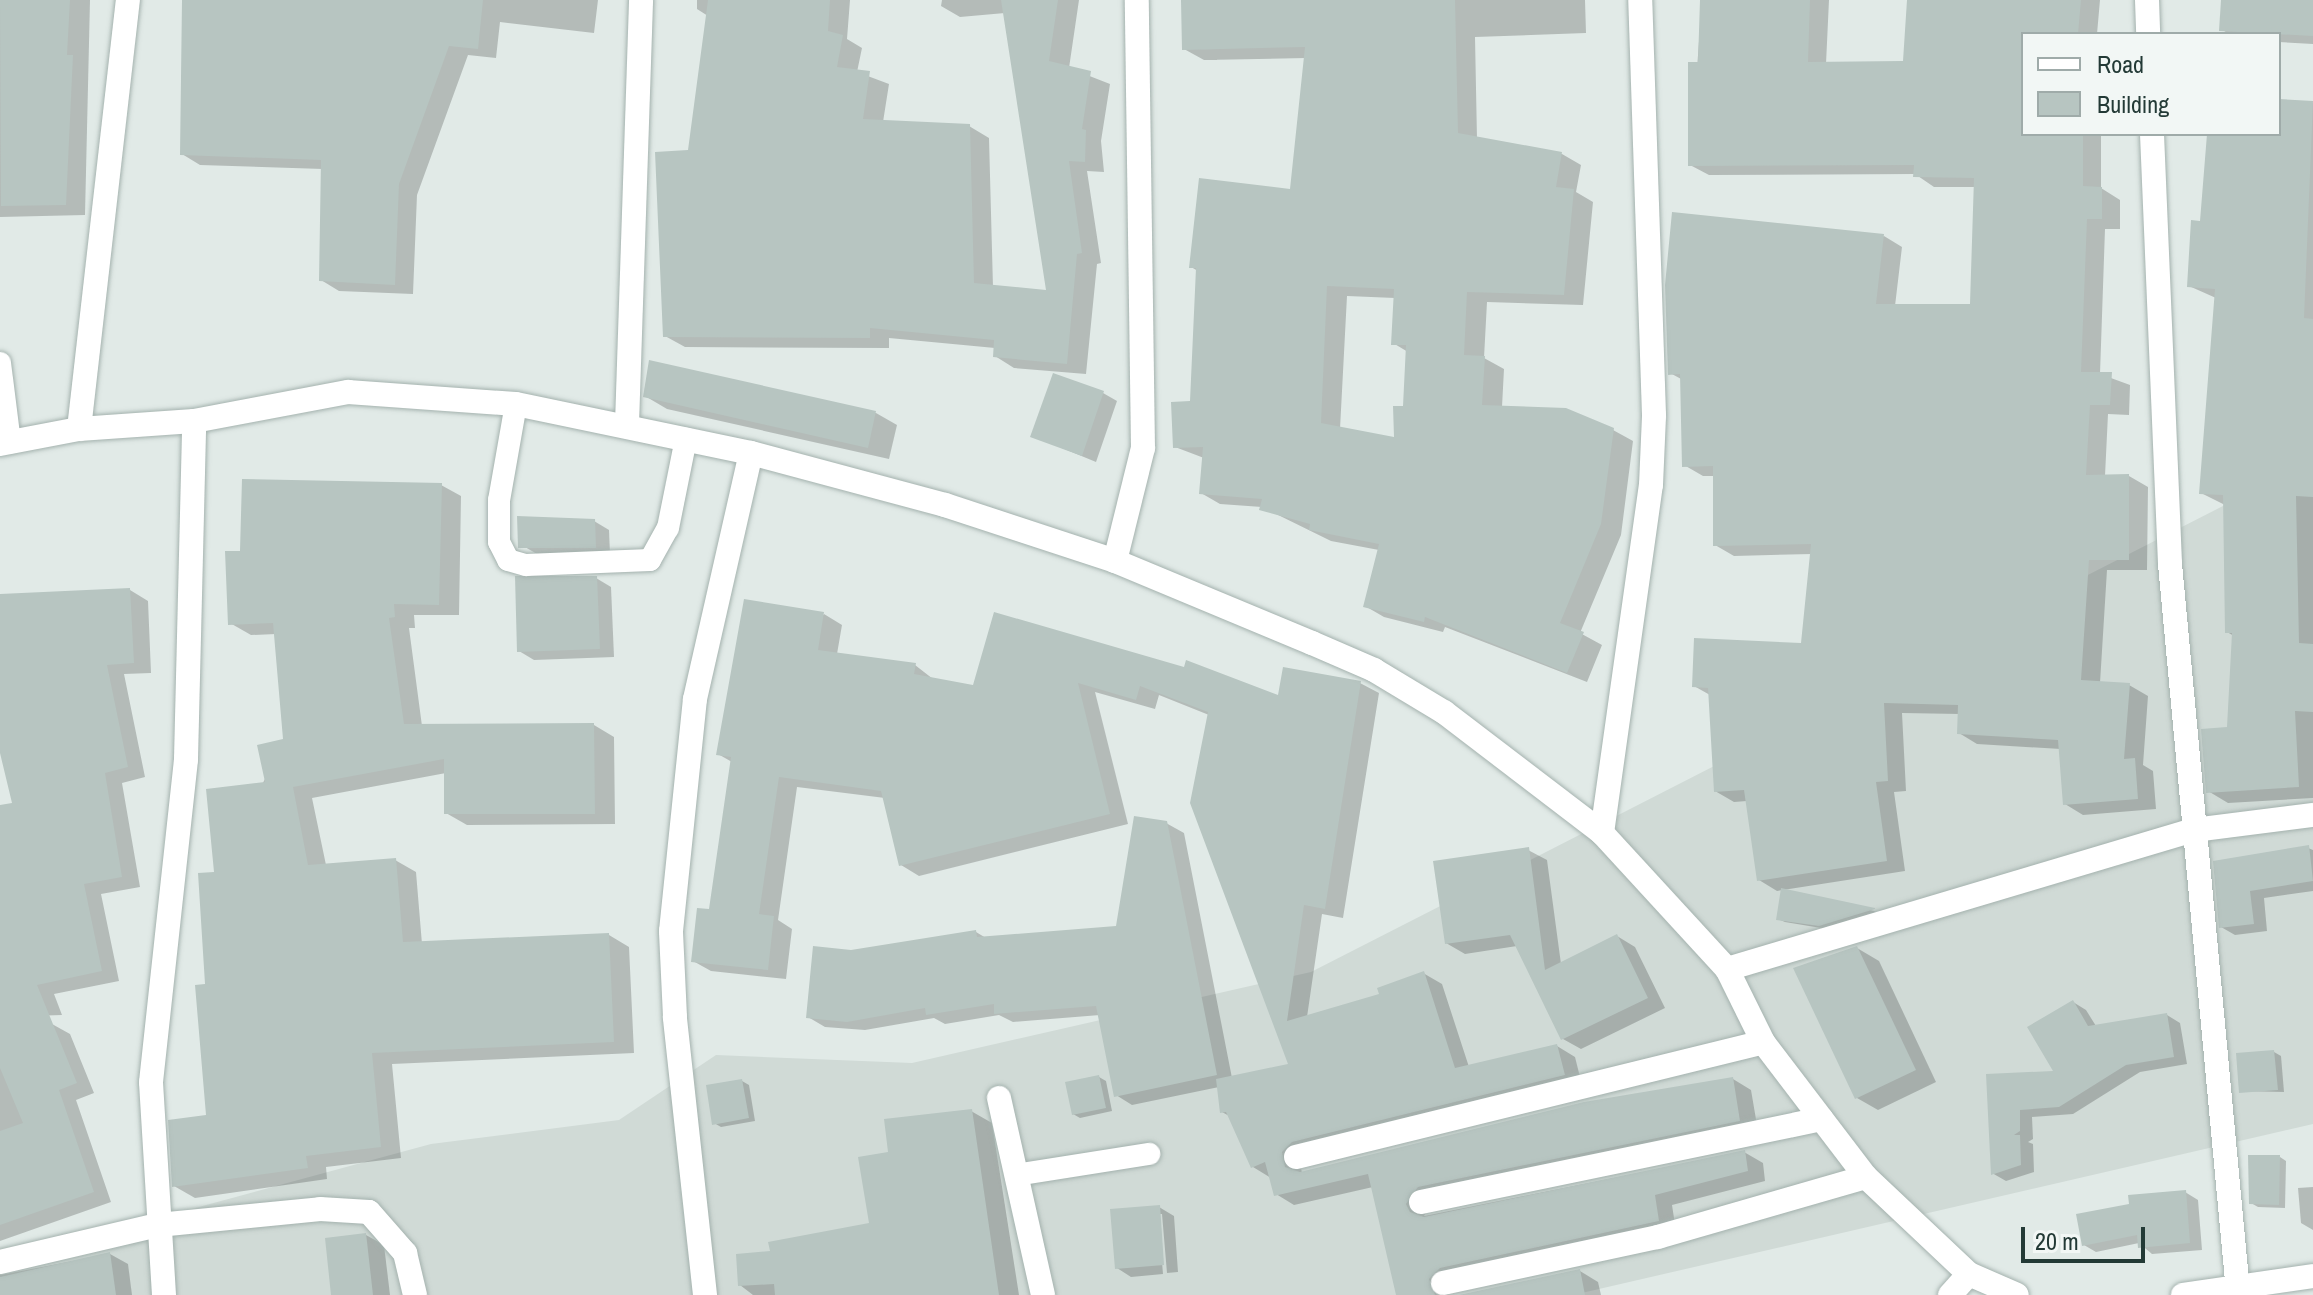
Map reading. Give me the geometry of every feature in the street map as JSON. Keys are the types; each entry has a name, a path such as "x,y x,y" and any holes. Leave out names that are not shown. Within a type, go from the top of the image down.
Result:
{"street":[{"path":"79,429 128,0"},
{"path":"627,424 641,0"},
{"path":"1115,561 1143,448 1137,0"},
{"path":"1602,833 1651,485 1654,415 1640,0"},
{"path":"2147,0 2148,32"},
{"path":"2152,136 2170,564 2238,1291"},
{"path":"5,443 79,429 194,421 348,392 516,404 627,424 751,453 945,505 1115,561 1374,670 1491,745 1602,833 1727,969 1763,1042 1866,1177 1969,1274 2017,1295"},
{"path":"164,1295 151,1082 186,759 194,421"},
{"path":"705,1295 675,1017 671,931 695,699 751,453"},
{"path":"1727,969 2194,830 2313,815"},
{"path":"1296,1157 1763,1042"},
{"path":"999,1098 1043,1295"},
{"path":"1421,1202 1822,1119"},
{"path":"1443,1283 1658,1237 1866,1177"},
{"path":"0,1262 158,1225 320,1209 369,1212 405,1253 415,1295"},
{"path":"1950,1295 1969,1274"},
{"path":"2183,1295 2238,1291 2313,1276"}],"lane":[{"path":"0,363 5,443"},
{"path":"516,404 499,500 499,542 508,560 526,565 650,560 668,528 686,439"},
{"path":"1016,1175 1149,1154"}],"shaded area":[{"path":"2313,460 2313,1124 1573,1295 0,1295 0,1261 431,1144 619,1120 716,1055 912,1063 1311,972"}],"building":[{"path":"0,0 70,0 67,55 73,55 66,205 1,206"},
{"path":"182,0 483,0 478,49 449,46 399,184 395,285 319,281 321,160 180,155"},
{"path":"708,0 830,0 828,31 843,35 837,67 870,71 863,119 970,124 974,283 1046,290 1001,0 1058,0 1049,61 1091,71 1082,129 1086,130 1085,162 1069,161 1082,253 1077,254 1067,364 993,357 994,340 870,328 870,338 663,337 655,152 688,150"},
{"path":"1181,0 1455,0 1458,133 1562,152 1556,187 1574,189 1564,295 1467,292 1464,355 1485,356 1482,405 1566,408 1614,428 1601,524 1560,623 1584,632 1567,673 1425,617 1424,622 1363,607 1379,544 1309,530 1310,524 1259,510 1262,499 1199,494 1203,447 1173,448 1171,402 1190,401 1196,268 1189,268 1199,178 1290,189 1305,47 1182,50","holes":["1327,286 1394,289 1391,345 1406,345 1403,406 1393,406 1394,437 1321,423"]},
{"path":"1700,0 1810,0 1808,62 1903,61 1907,0 2081,0 2078,32 2021,32 2021,136 2083,136 2083,186 2102,187 2102,219 2087,219 2081,372 2112,372 2110,405 2090,405 2086,475 2129,474 2129,560 2089,560 2081,680 2130,683 2124,759 2135,758 2138,799 2063,805 2058,740 1957,734 1958,705 1884,703 1888,781 1876,782 1887,861 1757,881 1744,790 1714,792 1708,688 1692,687 1694,638 1801,643 1811,544 1713,546 1713,466 1682,467 1680,374 1668,375 1665,285 1672,212 1884,234 1876,304 1970,304 1974,178 1913,177 1914,165 1688,166 1688,62 1698,62"},
{"path":"2221,0 2313,0 2313,36 2219,31"},
{"path":"2281,99 2313,101 2304,318 2313,319 2313,497 2296,496 2299,643 2313,644 2313,712 2295,711 2299,787 2206,793 2201,729 2227,727 2232,633 2225,633 2223,495 2199,494 2215,289 2187,287 2191,220 2200,221 2207,136 2281,136"},
{"path":"649,360 876,411 868,448 643,397"},
{"path":"1053,373 1104,391 1082,456 1030,437"},
{"path":"242,479 442,483 439,605 394,604 395,617 389,618 404,724 594,723 595,814 444,814 444,759 293,787 308,865 396,858 403,942 609,933 614,1042 372,1053 381,1147 306,1156 308,1168 172,1187 168,1120 206,1115 195,985 205,984 198,873 214,872 206,789 265,782 257,745 283,739 273,623 228,625 225,551 240,551"},
{"path":"517,516 595,519 596,548 518,548"},
{"path":"515,576 597,576 600,649 517,652"},
{"path":"130,588 134,663 107,665 128,767 105,773 122,877 84,884 102,971 37,985 77,1083 59,1090 94,1192 0,1225 0,1131 23,1123 0,1068 0,805 12,803 0,753 0,594"},
{"path":"744,599 824,612 818,650 916,663 914,674 973,685 994,612 1184,667 1186,660 1278,695 1283,667 1361,681 1325,909 1304,905 1287,1021 1379,994 1377,988 1424,971 1455,1068 1557,1044 1565,1075 1292,1142 1282,1152 1285,1167 1300,1172 1584,1102 1733,1077 1740,1121 1418,1187 1406,1204 1410,1212 1424,1217 1745,1150 1748,1171 1655,1195 1659,1221 1440,1268 1429,1279 1435,1295 1396,1295 1368,1174 1274,1196 1265,1162 1251,1168 1226,1112 1220,1113 1216,1079 1288,1064 1190,803 1208,712 1140,686 1136,700 1078,683 1110,814 899,866 881,791 779,777 759,914 774,916 768,970 691,962 697,908 709,909 731,757 716,755"},
{"path":"1134,816 1167,821 1217,1075 1114,1097 1096,1006 994,1014 994,1004 926,1015 925,1008 847,1022 806,1018 813,946 851,950 976,930 977,937 1116,926"},
{"path":"2309,845 2313,881 2250,891 2254,924 2219,928 2213,861"},
{"path":"1529,847 1545,970 1617,934 1648,998 1561,1040 1510,935 1445,944 1433,861"},
{"path":"1781,888 1875,909 1819,926 1776,920"},
{"path":"1857,946 1916,1070 1855,1099 1793,968"},
{"path":"2073,1000 2088,1026 2167,1013 2174,1057 2126,1065 2059,1107 2020,1110 2020,1131 2014,1135 2020,1135 2021,1165 1991,1175 1986,1074 2053,1071 2027,1027"},
{"path":"2274,1050 2278,1090 2239,1093 2236,1053"},
{"path":"1099,1075 1106,1108 1072,1115 1065,1082"},
{"path":"742,1079 749,1118 712,1125 706,1085"},
{"path":"972,1109 999,1295 775,1295 774,1284 738,1286 736,1254 770,1251 768,1242 869,1223 858,1157 888,1152 884,1119"},
{"path":"2248,1155 2280,1155 2279,1205 2249,1204"},
{"path":"2186,1190 2190,1243 2138,1248 2137,1235 2082,1246 2076,1214 2129,1204 2128,1195"},
{"path":"1160,1205 1164,1265 1115,1269 1110,1209"},
{"path":"366,1233 373,1295 331,1295 325,1238"},
{"path":"110,1252 116,1295 0,1295 0,1277"},
{"path":"1580,1269 1585,1295 1459,1295"}]}
